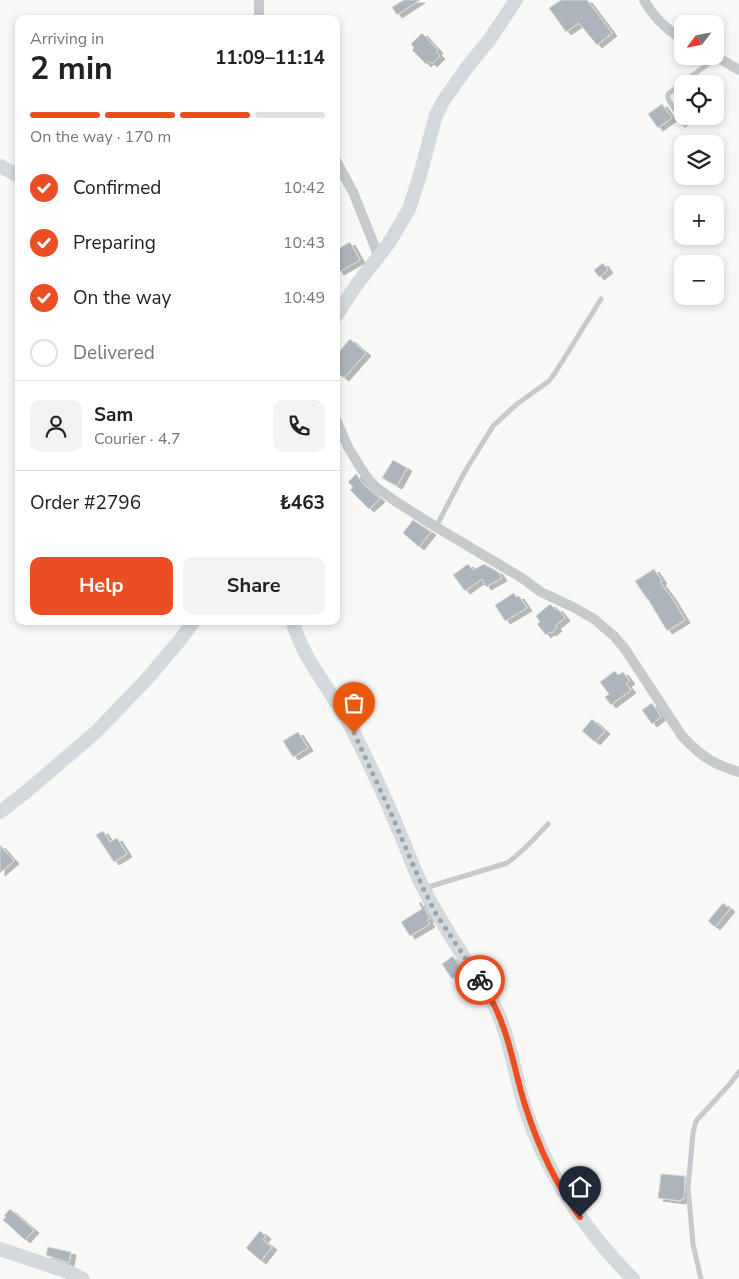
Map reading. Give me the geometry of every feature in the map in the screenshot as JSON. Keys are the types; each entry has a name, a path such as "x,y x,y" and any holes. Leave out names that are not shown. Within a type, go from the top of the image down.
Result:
{"street":[{"path":"259,0 259,15"},
{"path":"340,310 393,237 409,209 436,115 444,100 490,39 516,0"},
{"path":"644,0 657,20 674,34"},
{"path":"724,61 739,70"},
{"path":"0,166 15,174"},
{"path":"340,169 353,192 378,257"},
{"path":"340,429 360,467 377,488 436,527 522,578 541,592 576,608 604,626 625,649 682,736 693,748 707,759 724,768 739,772"},
{"path":"0,812 96,732 146,680 191,625"},
{"path":"294,625 306,654 354,733 436,914 478,977 501,1020 525,1106 555,1176 572,1206 588,1228 617,1264 633,1279"},
{"path":"0,1249 71,1272 82,1279"}],"lane":[{"path":"692,75 705,65"},
{"path":"674,89 668,94 668,99 674,108"},
{"path":"436,527 464,473 493,426 517,404 549,381 601,299"},
{"path":"423,888 507,863 529,845 548,824"},
{"path":"701,1279 693,1244 688,1187 693,1133 696,1121 739,1072"}],"building":[{"path":"404,0 420,0 397,15 392,7"},
{"path":"561,0 587,0 612,33 597,45 579,23 566,32 549,8"},
{"path":"422,33 438,50 436,52 440,56 432,64 429,61 426,64 412,50 414,48 411,44"},
{"path":"662,104 672,118 658,128 648,114"},
{"path":"350,242 360,260 340,271 340,248"},
{"path":"603,263 608,270 599,277 594,270"},
{"path":"350,339 366,353 344,378 340,375 340,351"},
{"path":"393,460 407,468 397,486 382,478"},
{"path":"356,474 364,485 380,499 369,509 350,490 353,487 348,482"},
{"path":"413,520 431,532 419,547 403,533"},
{"path":"468,564 473,570 484,564 498,572 502,578 486,587 482,579 465,591 453,575"},
{"path":"654,569 662,581 660,582 685,620 667,631 635,581"},
{"path":"514,593 516,597 519,596 527,608 505,621 495,605"},
{"path":"550,604 556,610 557,608 565,618 555,626 557,628 546,635 537,624 540,622 536,616"},
{"path":"615,671 618,675 623,672 630,681 626,684 631,690 611,705 605,697 609,694 600,682"},
{"path":"652,703 661,717 652,724 642,710"},
{"path":"592,719 605,731 595,742 582,731"},
{"path":"298,732 308,748 293,757 283,741"},
{"path":"103,831 110,842 117,838 127,854 114,862 96,835"},
{"path":"0,845 14,861 0,873"},
{"path":"421,902 430,919 427,920 430,924 410,936 401,922 422,909 419,903"},
{"path":"723,903 730,909 715,927 708,921"},
{"path":"453,956 463,972 452,979 442,964"},
{"path":"661,1174 685,1176 684,1199 681,1199 681,1201 658,1198"},
{"path":"10,1209 34,1230 25,1240 3,1220"},
{"path":"260,1231 266,1236 263,1240 272,1247 261,1261 246,1248"},
{"path":"48,1247 71,1252 69,1263 46,1255"}],"way so far":[{"path":"354,733 436,914 480,980"}],"route":[{"path":"480,980 501,1020 525,1106 535,1133 555,1176 580,1217"}]}
